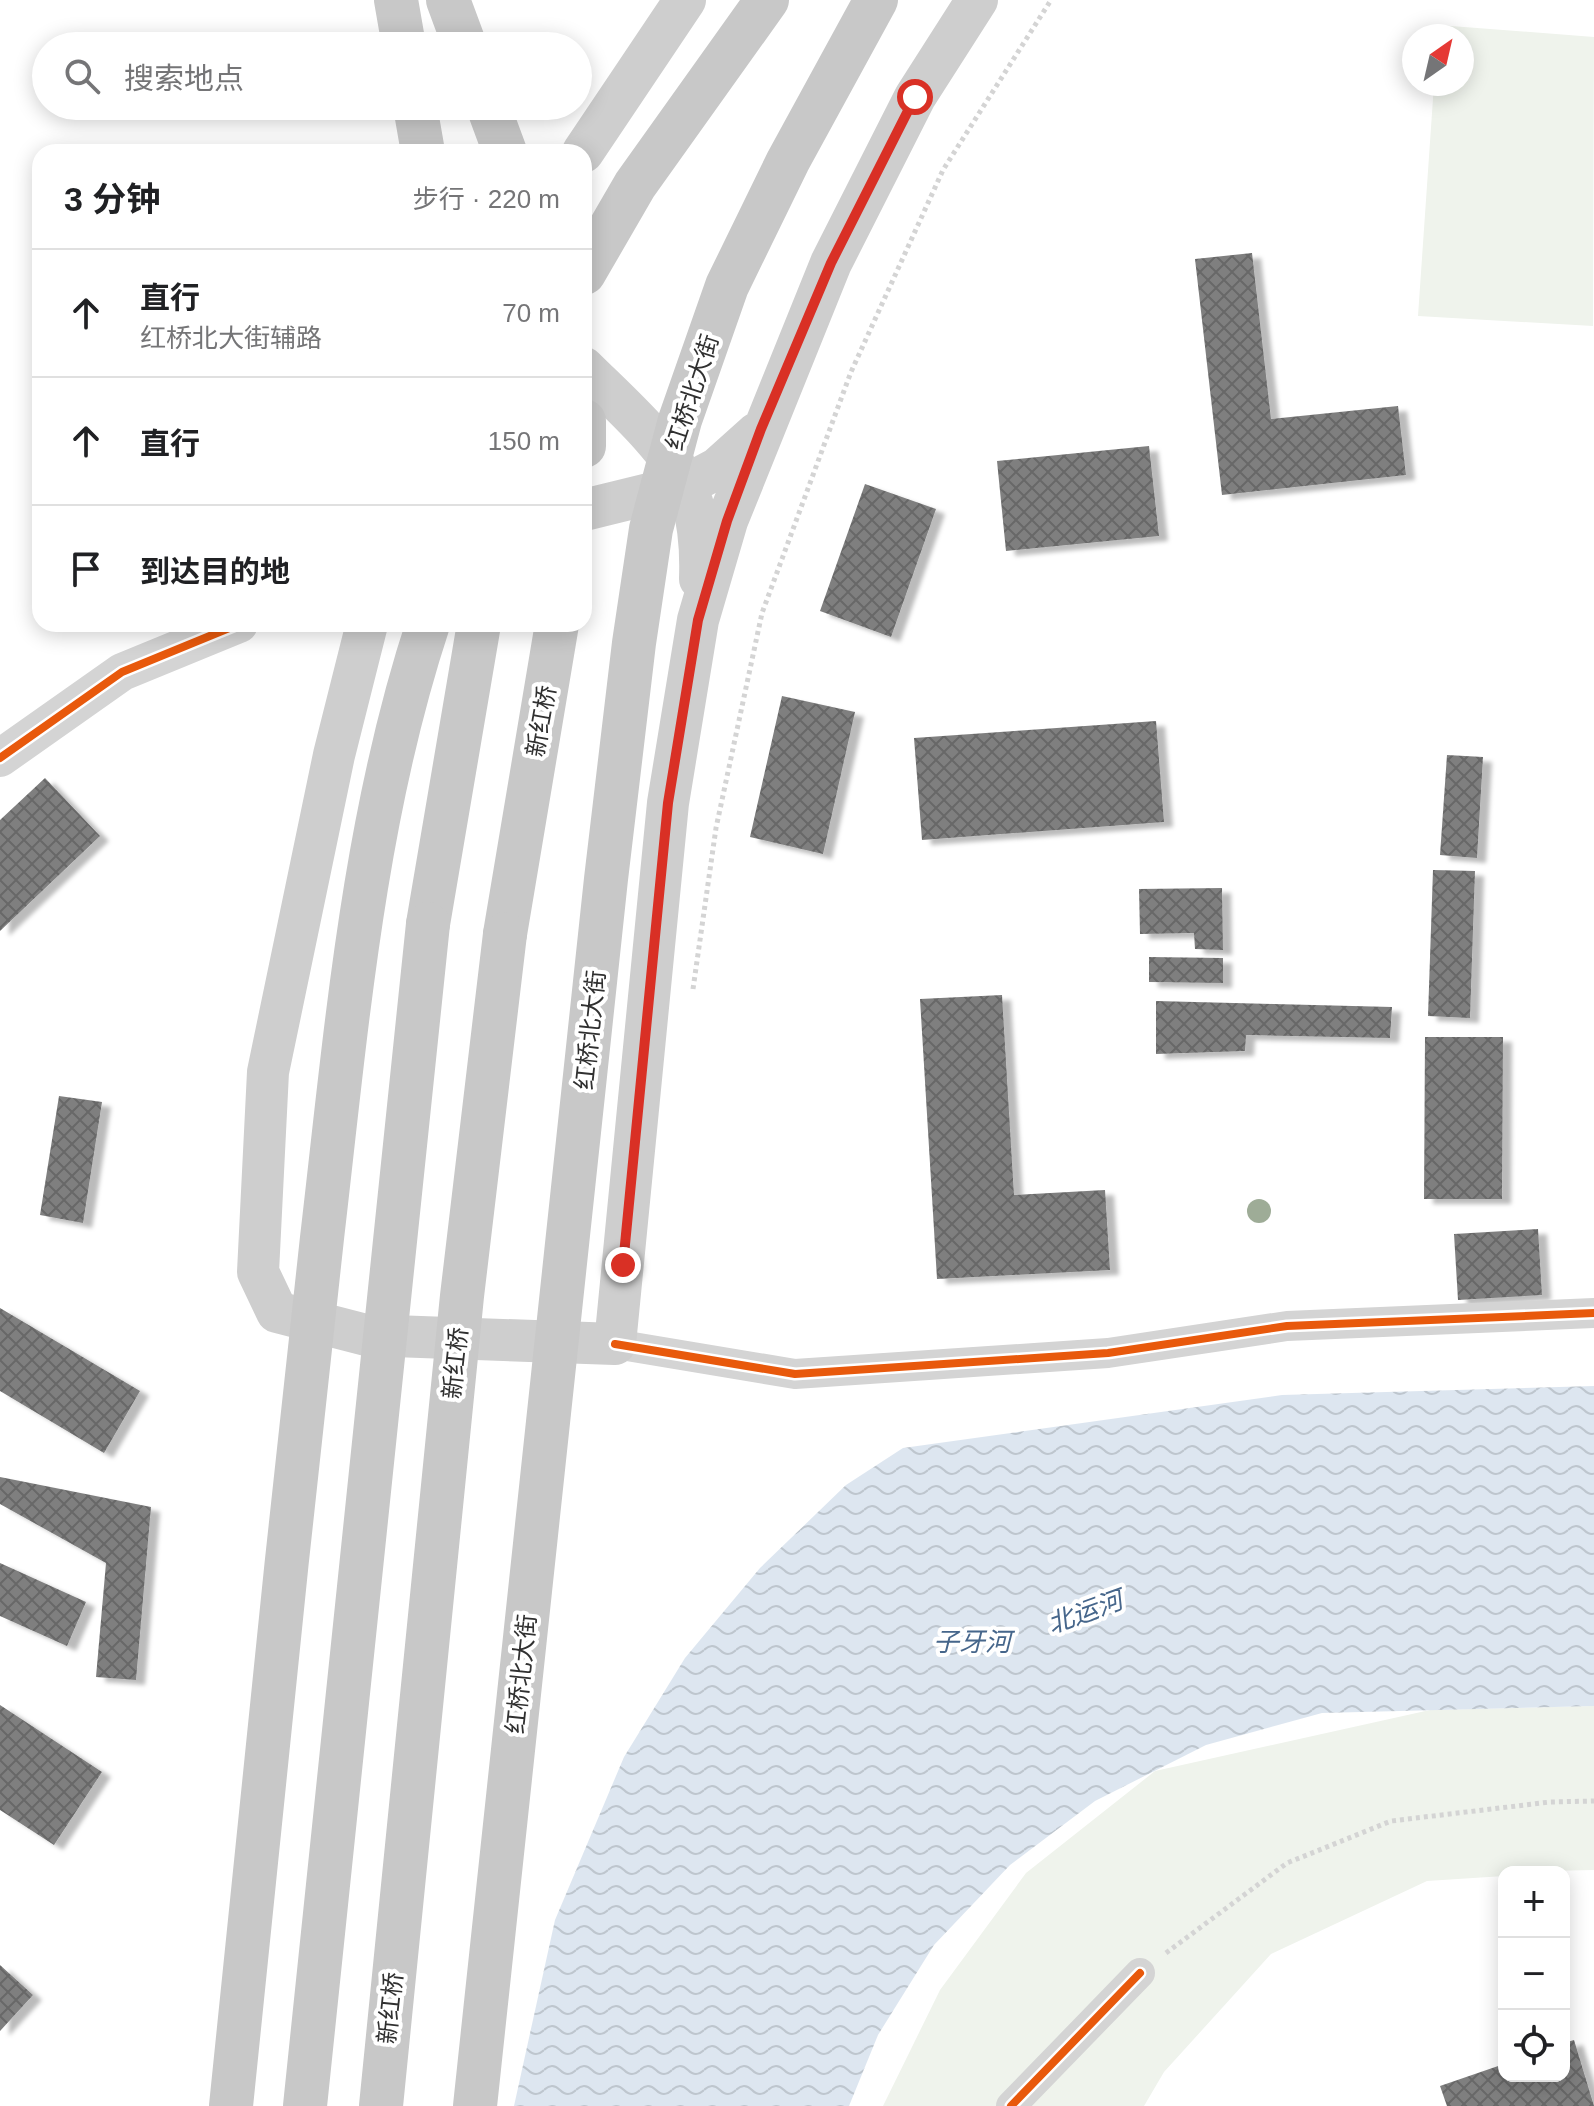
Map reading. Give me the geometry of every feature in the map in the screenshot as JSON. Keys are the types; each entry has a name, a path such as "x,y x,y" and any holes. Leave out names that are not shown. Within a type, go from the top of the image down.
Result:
{"main road":[{"path":"396,0 402,32"},
{"path":"448,0 460,32"},
{"path":"588,144 685,0"},
{"path":"592,259 635,185 767,0"},
{"name":"红桥北大街","path":"475,2106 606,879 651,529 680,420 727,286 788,161 876,0"},
{"path":"698,620 727,521 761,429 831,263 915,97 977,0"},
{"path":"417,120 422,144"},
{"path":"493,120 502,144"},
{"path":"365,632 334,755 268,1072 258,1272 277,1312 366,1335 615,1344 668,803 698,620 701,553 686,485 647,432 592,376"},
{"path":"592,508 686,485 718,468 761,429"},
{"path":"231,2106 299,1445 351,989 382,810 426,632"},
{"path":"305,2106 428,924 478,632"},
{"name":"新红桥","path":"381,2106 462,1296 505,934 556,632"}],"street":[{"path":"0,758 122,672 220,632"},
{"path":"615,1344 795,1374 1108,1353 1287,1326 1594,1313"},
{"path":"1011,2106 1140,1973"}],"path":[{"path":"692,1000 716,828 762,613 851,372 943,170 1051,0"},
{"path":"1140,1973 1287,1863 1391,1821 1550,1802 1594,1801"}],"shaded area":[{"path":"1474,28 1594,37 1593,326 1418,316 1433,96 1474,96"},
{"path":"1594,1706 1594,1870 1570,1871 1570,1866 1498,1866 1498,1876 1427,1881 1271,1954 1164,2072 1144,2106 883,2106 940,1990 1026,1873 1155,1771 1430,1710"}],"water":[{"name":"子牙河","path":"1594,1386 1594,1706 1322,1713 1206,1745 1095,1801 1010,1865 934,1945 878,2035 849,2106 514,2106 555,1920 624,1757 685,1658 760,1568 846,1485 903,1448 1282,1395"}],"building":[{"path":"1252,253 1271,419 1398,406 1406,475 1222,495 1195,259"},
{"path":"1149,446 1159,536 1006,551 997,461"},
{"path":"865,484 936,509 891,637 820,611"},
{"path":"782,696 855,712 823,854 750,837"},
{"path":"1156,721 1164,822 922,840 914,738"},
{"path":"1447,755 1483,757 1477,858 1440,855"},
{"path":"45,778 100,836 0,931 0,820"},
{"path":"1433,870 1475,871 1470,1018 1428,1016"},
{"path":"1222,888 1223,950 1195,949 1194,933 1140,934 1139,889"},
{"path":"1149,957 1223,958 1223,983 1149,982"},
{"path":"1002,995 1014,1195 1105,1190 1110,1270 937,1279 920,999"},
{"path":"1156,1001 1392,1007 1390,1038 1246,1035 1245,1051 1156,1054"},
{"path":"1425,1037 1503,1037 1502,1199 1424,1199"},
{"path":"59,1096 102,1102 83,1223 40,1215"},
{"path":"1538,1229 1542,1295 1458,1300 1454,1234"},
{"path":"0,1308 140,1391 104,1453 0,1391"},
{"path":"0,1477 151,1507 136,1680 96,1677 106,1563 0,1504"},
{"path":"0,1563 86,1602 67,1646 0,1616"},
{"path":"0,1705 102,1772 54,1845 0,1810"},
{"path":"0,1965 33,1995 0,2031"},
{"path":"1574,2040 1594,2106 1447,2106 1440,2086 1498,2066 1498,2082 1570,2082 1570,2041"}],"cycle path":[{"path":"0,758 122,672 220,632"},
{"path":"615,1344 795,1374 1108,1353 1287,1326 1594,1313"},
{"path":"1011,2106 1140,1973"}],"route":[{"path":"623,1265 668,803 698,620 727,521 761,429 831,263 915,97"}],"water label":[{"name":"北运河","path":"1085,1612"}]}
